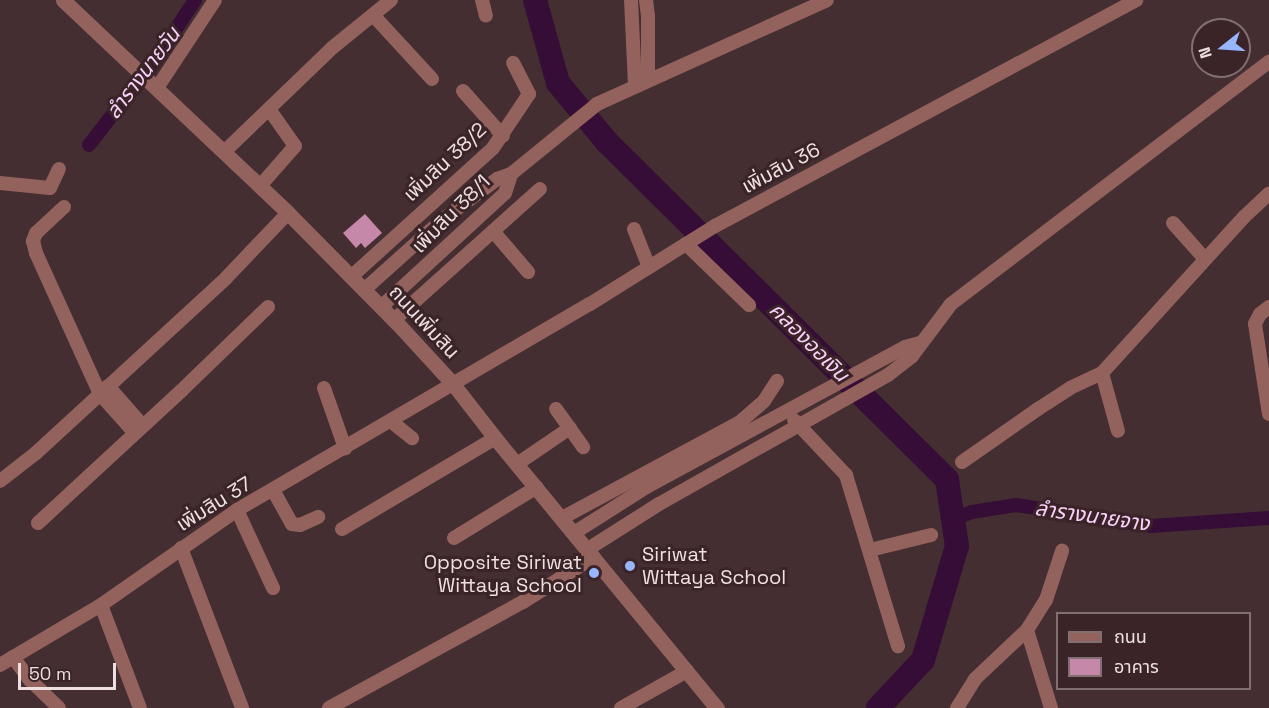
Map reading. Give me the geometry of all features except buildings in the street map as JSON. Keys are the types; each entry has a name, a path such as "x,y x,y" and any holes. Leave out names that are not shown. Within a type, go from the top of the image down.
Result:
{"street":[{"name":"ถนนเพิ่มสิน","path":"63,0 288,213 394,320 453,384 717,708"},
{"path":"148,80 215,0"},
{"path":"224,152 332,48 391,0"},
{"path":"482,0 486,16"},
{"path":"631,0 642,83"},
{"path":"642,83 648,16 646,0"},
{"path":"511,174 556,134 597,104 826,0"},
{"name":"เพิ่มสิน 36","path":"453,384 715,226 1136,0"},
{"path":"373,15 432,79"},
{"path":"329,708 523,602 659,504 888,375 912,356 951,304 1269,62"},
{"name":"เพิ่มสิน 38/2","path":"352,276 493,148 503,136 529,94 513,63"},
{"path":"463,91 503,136"},
{"path":"260,186 295,146 269,109"},
{"path":"0,183 50,188 59,169"},
{"name":"เพิ่มสิน 38/1","path":"365,289 465,203 497,179 511,174"},
{"name":"เพิ่มสิน 38/1","path":"381,307 504,193 511,174"},
{"path":"394,320 540,189"},
{"path":"962,462 1070,388 1102,373 1245,216 1269,194"},
{"path":"465,203 477,219"},
{"path":"63,207 36,233 33,241 36,253 104,390 139,430"},
{"path":"0,481 31,457 226,278 288,213"},
{"path":"1173,223 1205,259"},
{"path":"634,229 649,267"},
{"path":"493,231 528,272"},
{"path":"688,243 749,305"},
{"path":"38,523 268,307"},
{"path":"1269,307 1260,314 1255,324 1269,414"},
{"path":"574,533 648,486 905,347 920,343"},
{"path":"1102,373 1118,431"},
{"path":"562,518 740,422 764,401 777,381"},
{"name":"เพิ่มสิน 37","path":"0,664 101,605 237,510 392,422 453,384"},
{"path":"324,388 345,448"},
{"path":"556,409 583,447"},
{"path":"787,411 798,426 844,470 898,646"},
{"path":"392,422 412,438"},
{"path":"517,464 570,428"},
{"path":"342,529 495,438"},
{"path":"454,538 537,487"},
{"path":"273,490 292,524 300,525 318,517"},
{"path":"237,510 273,588"},
{"path":"870,550 931,535"},
{"path":"181,548 242,708"},
{"path":"957,708 975,679 1027,630 1046,600 1062,551"},
{"path":"101,605 140,708"},
{"path":"1027,630 1050,708"},
{"path":"13,657 30,680 59,708"},
{"path":"621,708 687,671"}],"waterway":[{"name":"ลำรางนายวัน","path":"89,145 158,56 195,0"},
{"name":"คลองออเงิน","path":"535,0 558,83 607,142 947,480 957,546 923,660 878,708"},
{"name":"ลำรางนายจาง","path":"953,519 972,512 1016,505 1151,526 1269,518"}],"place":[{"name":"Siriwat Wittaya School","path":"630,566"},
{"name":"Opposite Siriwat Wittaya School","path":"594,573"}]}
